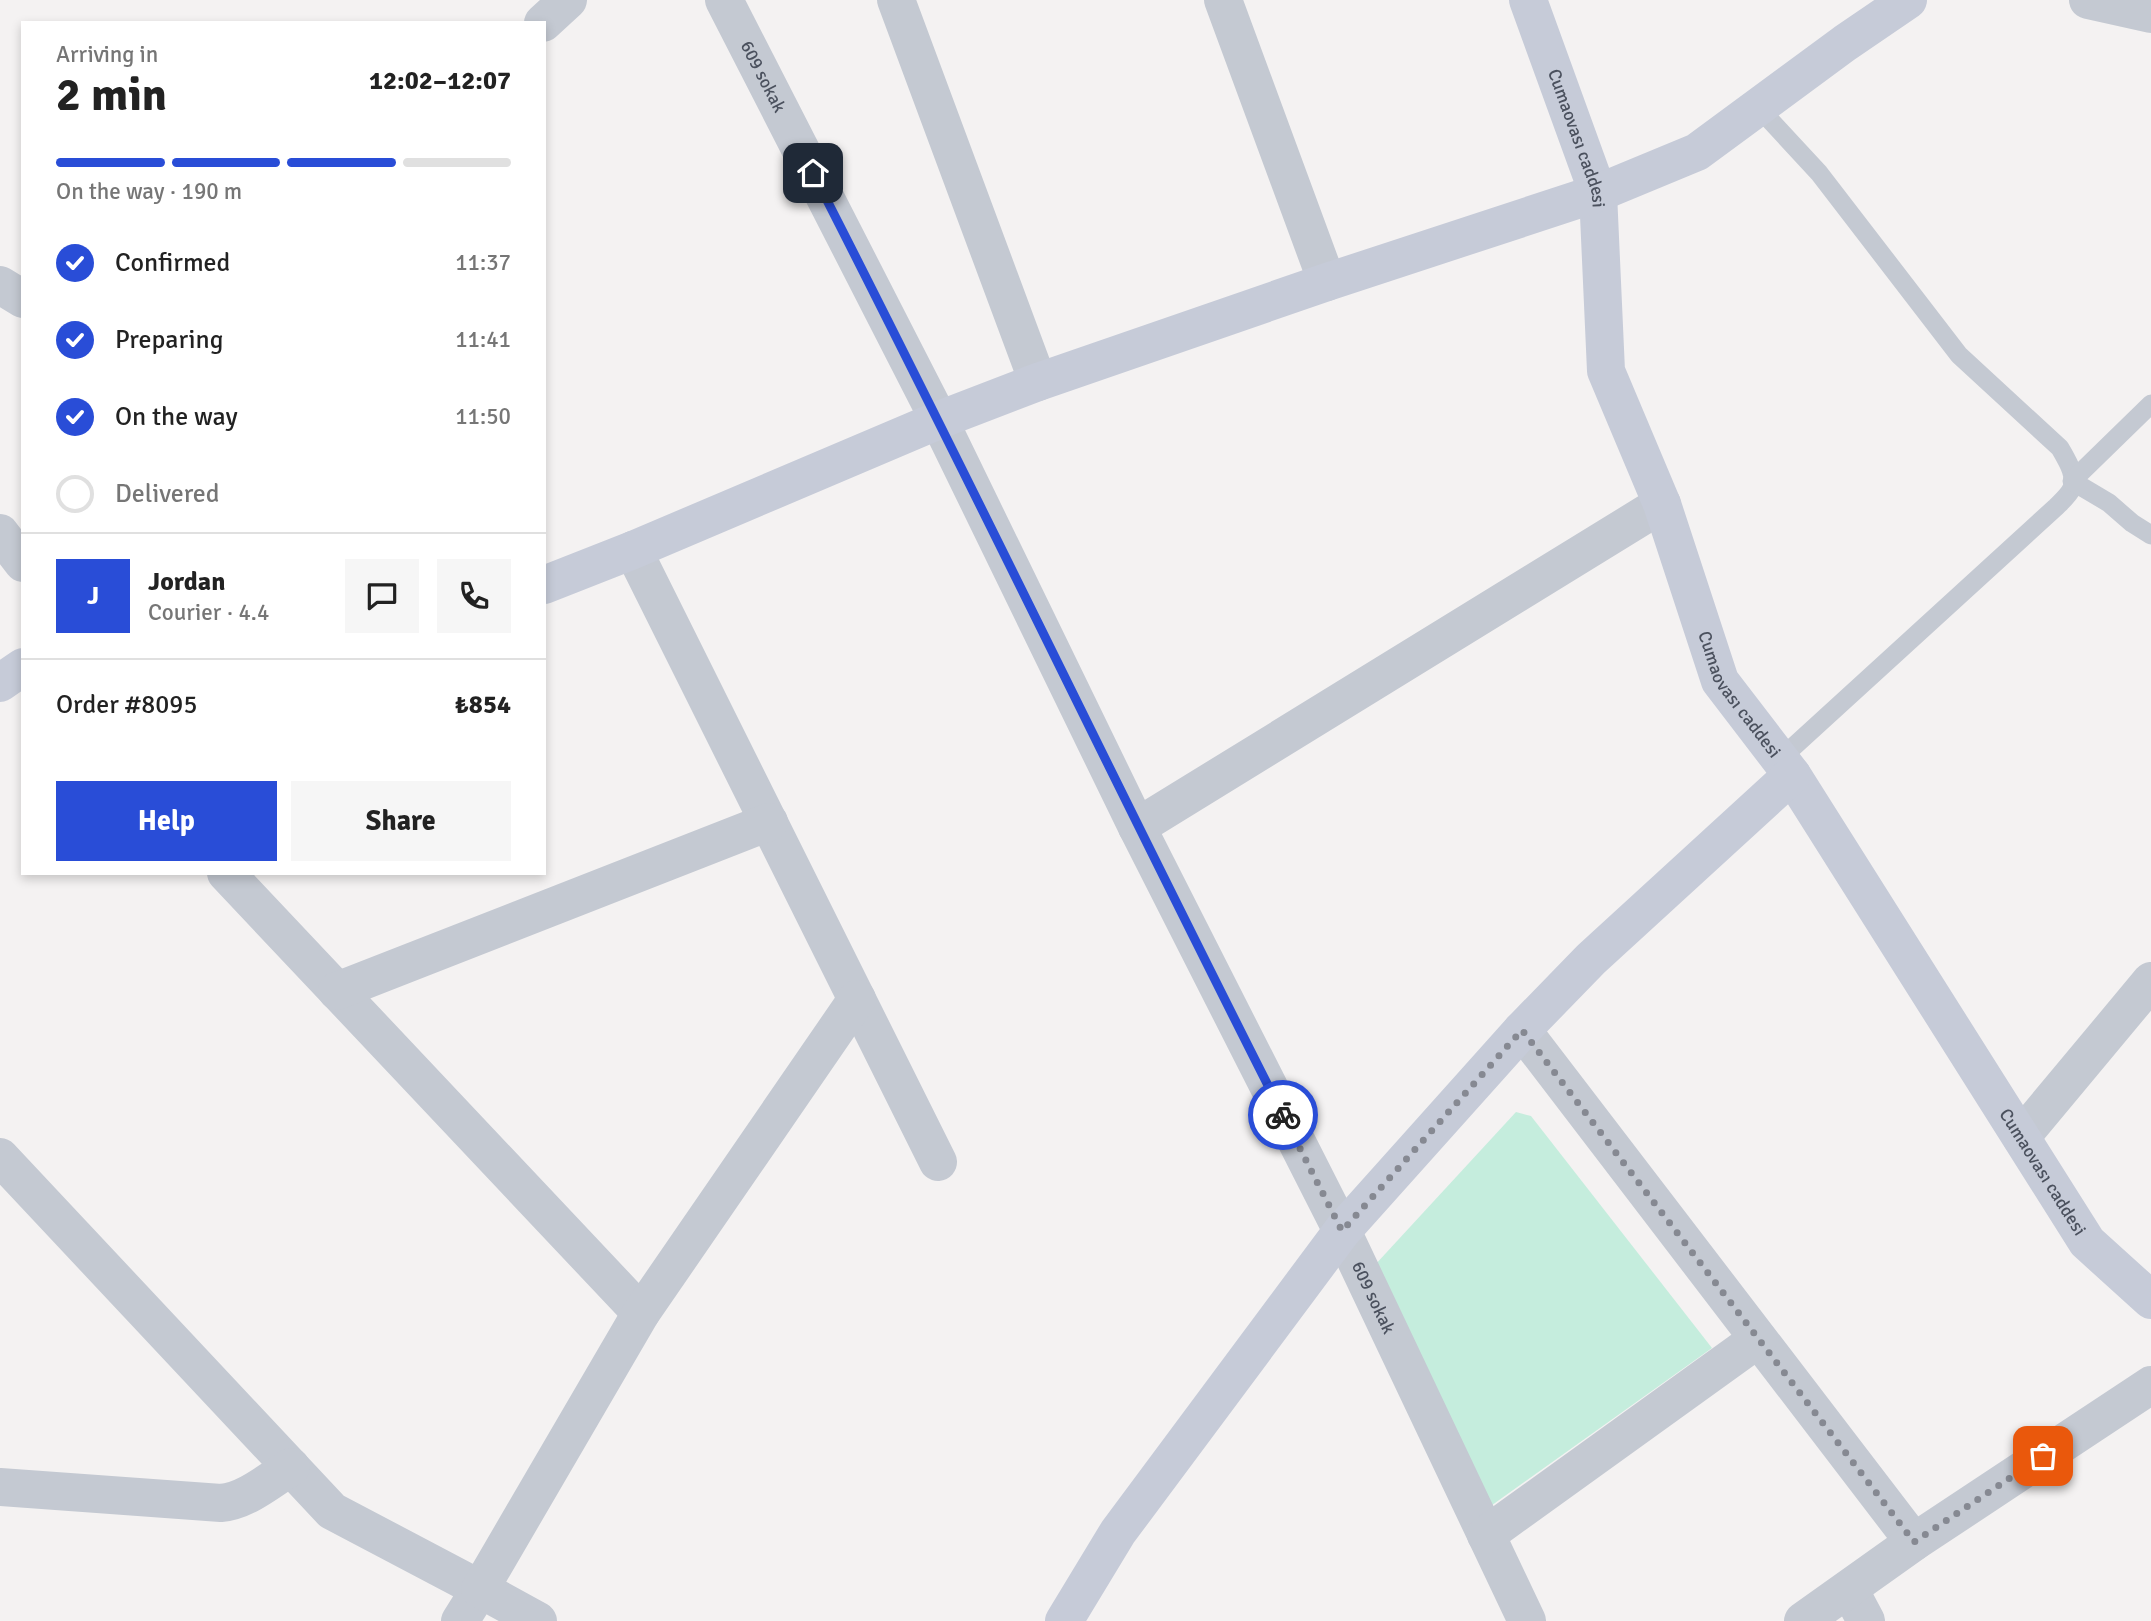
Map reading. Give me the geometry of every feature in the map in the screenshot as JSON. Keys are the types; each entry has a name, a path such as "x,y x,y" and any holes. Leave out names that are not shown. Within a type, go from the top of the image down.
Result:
{"street":[{"path":"545,21 568,0"},
{"name":"609 sokak","path":"724,0 939,420 1138,827 1342,1231 1527,1621"},
{"path":"896,0 1038,382"},
{"path":"1223,0 1327,282"},
{"name":"Cumaovası caddesi","path":"1528,0 1598,193 1606,371 1662,504 1720,681 1786,767 2087,1242 2151,1300"},
{"path":"546,584 939,420 1038,382 1327,282 1598,193 1696,152 1908,0"},
{"path":"2088,0 2151,14"},
{"path":"0,285 21,298"},
{"path":"1138,827 1662,504"},
{"path":"0,533 21,560"},
{"path":"633,550 938,1162"},
{"path":"0,682 21,668"},
{"path":"1064,1621 1118,1532 1342,1231 1522,1030 1786,767"},
{"path":"337,991 769,822"},
{"path":"228,875 641,1313"},
{"path":"2021,1137 2151,981"},
{"path":"460,1621 641,1313 857,999"},
{"path":"1522,1030 1914,1542"},
{"path":"0,1157 332,1511 538,1621"},
{"path":"1486,1535 1758,1339"},
{"path":"1804,1621 1858,1605 1914,1542 2151,1385"},
{"path":"0,1487 221,1503 230,1502 258,1488 291,1467"}],"lane":[{"path":"1758,107 1819,173 1959,355 2060,448 2070,466 2072,481 2072,488 2056,507 1786,767"},
{"path":"2072,481 2151,404"},
{"path":"2072,481 2109,502 2132,523 2151,535"}],"green space":[{"path":"1516,1112 1531,1116 1712,1348 1488,1508 1374,1266"}],"way so far":[{"path":"1283,1115 1342,1231 1522,1030 1914,1542 2043,1456"}],"route":[{"path":"813,173 939,420 1138,827 1283,1115"}]}
